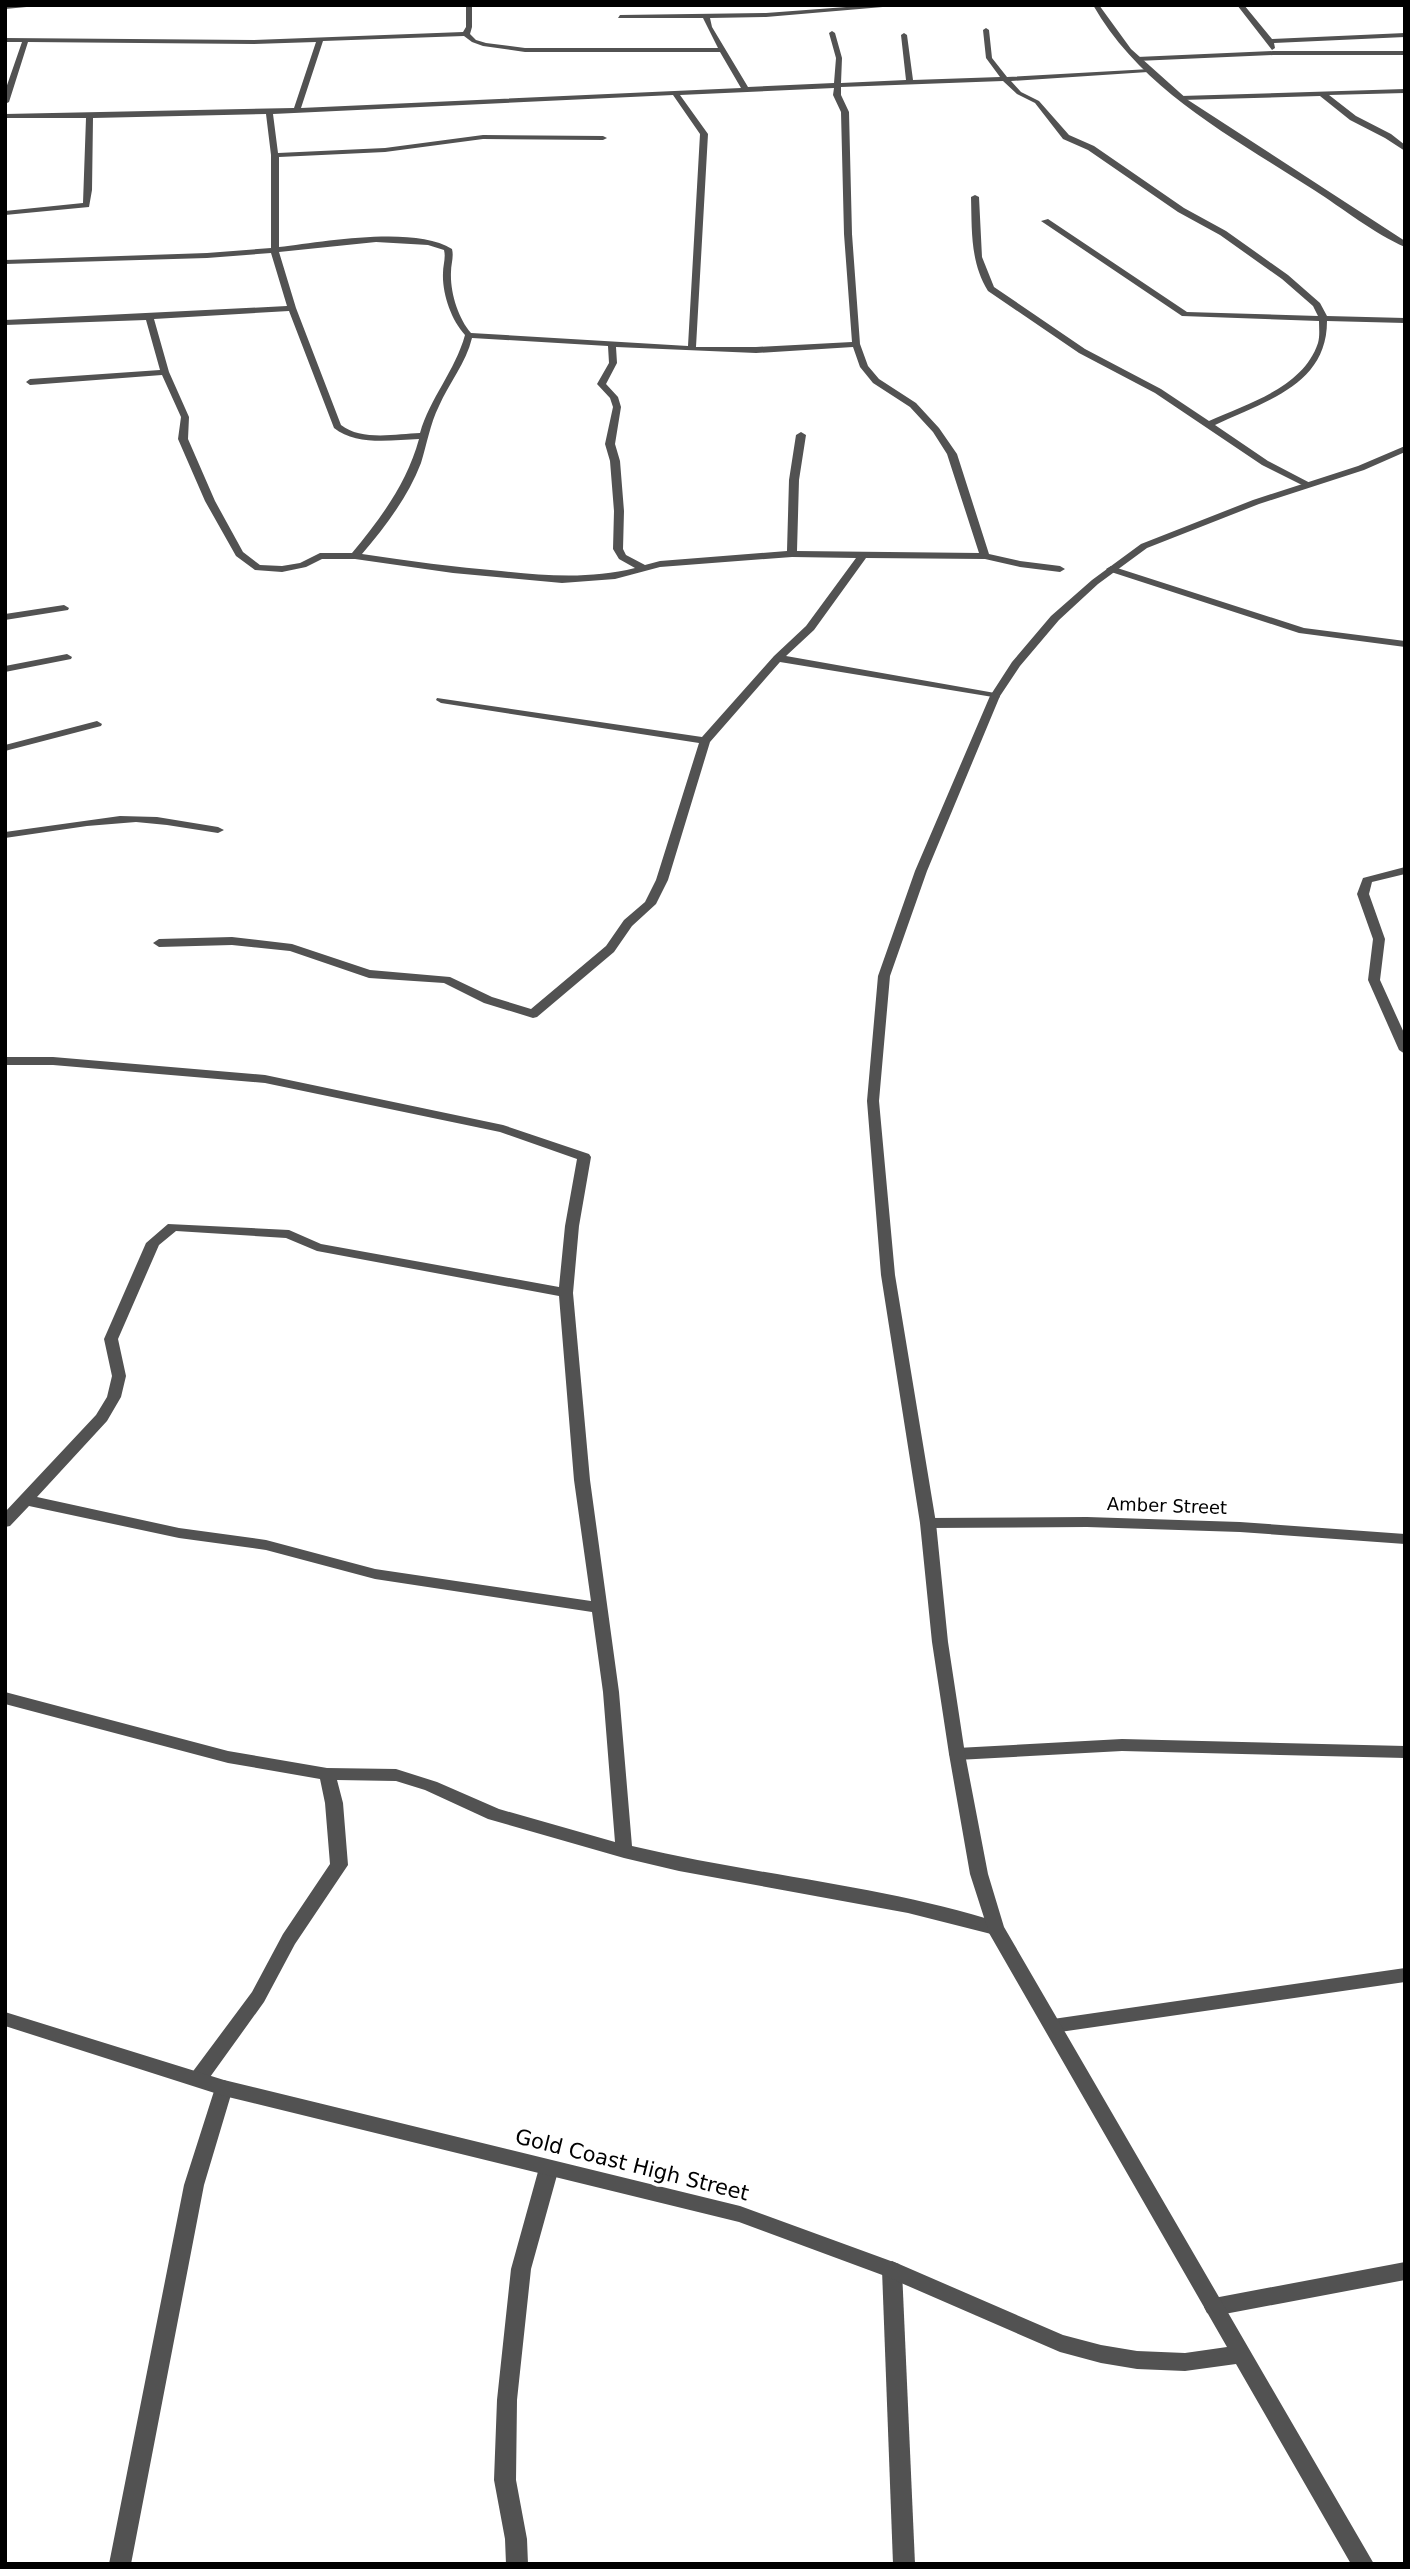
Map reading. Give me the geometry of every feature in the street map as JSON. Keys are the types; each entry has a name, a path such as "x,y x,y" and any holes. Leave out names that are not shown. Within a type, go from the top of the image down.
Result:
{"street":[{"path":"5,7 46,5"},
{"path":"466,34 469,27 469,5"},
{"path":"620,17 706,17 904,5"},
{"path":"1096,5 1137,59 1181,99 1401,239 1405,245"},
{"path":"1240,5 1270,41 1273,53"},
{"path":"706,17 744,88"},
{"path":"986,30 989,58 1005,79 1019,93 1037,102 1066,136 1091,148 1181,210 1223,233 1285,277 1317,305 1323,317 1322,341 1311,365 1301,377 1283,389 1210,424"},
{"path":"832,33 839,58 837,95 845,112 848,234 856,344 864,367 876,381 913,405 936,430 952,454 985,555"},
{"path":"5,40 254,42 466,34 485,45 525,50 723,50"},
{"path":"904,35 910,82"},
{"path":"1270,41 1405,35"},
{"path":"297,111 321,38"},
{"path":"5,102 26,39"},
{"path":"1137,59 1273,53 1405,53"},
{"path":"5,116 269,112 488,104 744,88 1005,79 1149,70"},
{"path":"1181,99 1405,91"},
{"path":"674,92 704,134 692,349"},
{"path":"1321,93 1353,118 1388,136 1405,149"},
{"path":"269,112 275,155 275,252 292,307 337,426 342,433 357,436 424,436"},
{"path":"5,213 86,205 89,200 87,174 90,115"},
{"path":"1388,136 1405,135"},
{"path":"275,155 385,150 483,137 603,138"},
{"path":"975,197 976,248 983,278 991,289 1082,351 1158,391 1265,463 1309,485"},
{"path":"1045,221 1178,312 1201,316 1405,321"},
{"path":"5,262 275,252 385,240 442,246 448,249 450,255 447,274 458,322 469,335 692,349 756,350 856,344"},
{"path":"5,323 292,307"},
{"path":"149,317 166,372 185,417 183,439 239,554 258,568 282,569 303,565 320,556 355,556 527,579 601,578 642,567 792,554 864,554 985,555 1020,564 1060,569"},
{"path":"355,556 401,494 414,468 431,411 465,352 469,335"},
{"path":"612,344 613,363 601,384 614,397 617,407 610,444 615,461 619,510 618,550 622,557 642,567"},
{"path":"30,382 166,372"},
{"path":"792,554 794,480 802,435"},
{"path":"1363,2564 995,1928 979,1874 940,1643 928,1523 888,1275 873,1101 884,976 899,928 995,695 1016,664 1055,618 1111,569 1144,546 1256,502 1405,449"},
{"path":"159,943 232,941 292,948 369,974 446,980 488,1000 533,1013 610,949 628,923 650,904 662,880 705,741 778,658 810,628 864,554"},
{"path":"1111,569 1303,631 1405,644"},
{"path":"5,617 64,608"},
{"path":"5,669 67,657"},
{"path":"778,658 995,695"},
{"path":"442,700 705,741"},
{"path":"5,748 96,724"},
{"path":"5,835 100,821 138,819 218,830"},
{"path":"1405,870 1367,880 1363,894 1379,939 1374,980 1405,1050"},
{"path":"5,1061 53,1061 265,1079 503,1129 584,1157 572,1227 566,1293 582,1480 611,1692 624,1851"},
{"path":"5,1522 102,1418 114,1397 119,1376 111,1339 153,1243 173,1227 289,1234 317,1247 566,1293"},
{"path":"25,1500 179,1534 266,1545 375,1574 600,1608"},
{"name":"Amber Street","path":"928,1523 1087,1522 1240,1527 1405,1539"},
{"path":"5,1698 192,1749 327,1774 396,1775 430,1786 494,1814 624,1851 679,1864 908,1906 995,1928"},
{"path":"957,1754 1122,1745 1405,1752"},
{"path":"198,2079 258,1997 289,1938 339,1865 340,1851 334,1803 327,1774"},
{"path":"1053,2026 1405,1975"},
{"name":"Gold Coast High Street","path":"5,2020 224,2088 740,2214 892,2270 1060,2343 1137,2360 1185,2362 1240,2354"},
{"path":"120,2564 194,2185 224,2088"},
{"path":"517,2564 516,2539 505,2480 508,2400 521,2269 549,2168"},
{"path":"892,2270 904,2564"},
{"path":"1214,2307 1405,2271"}]}
